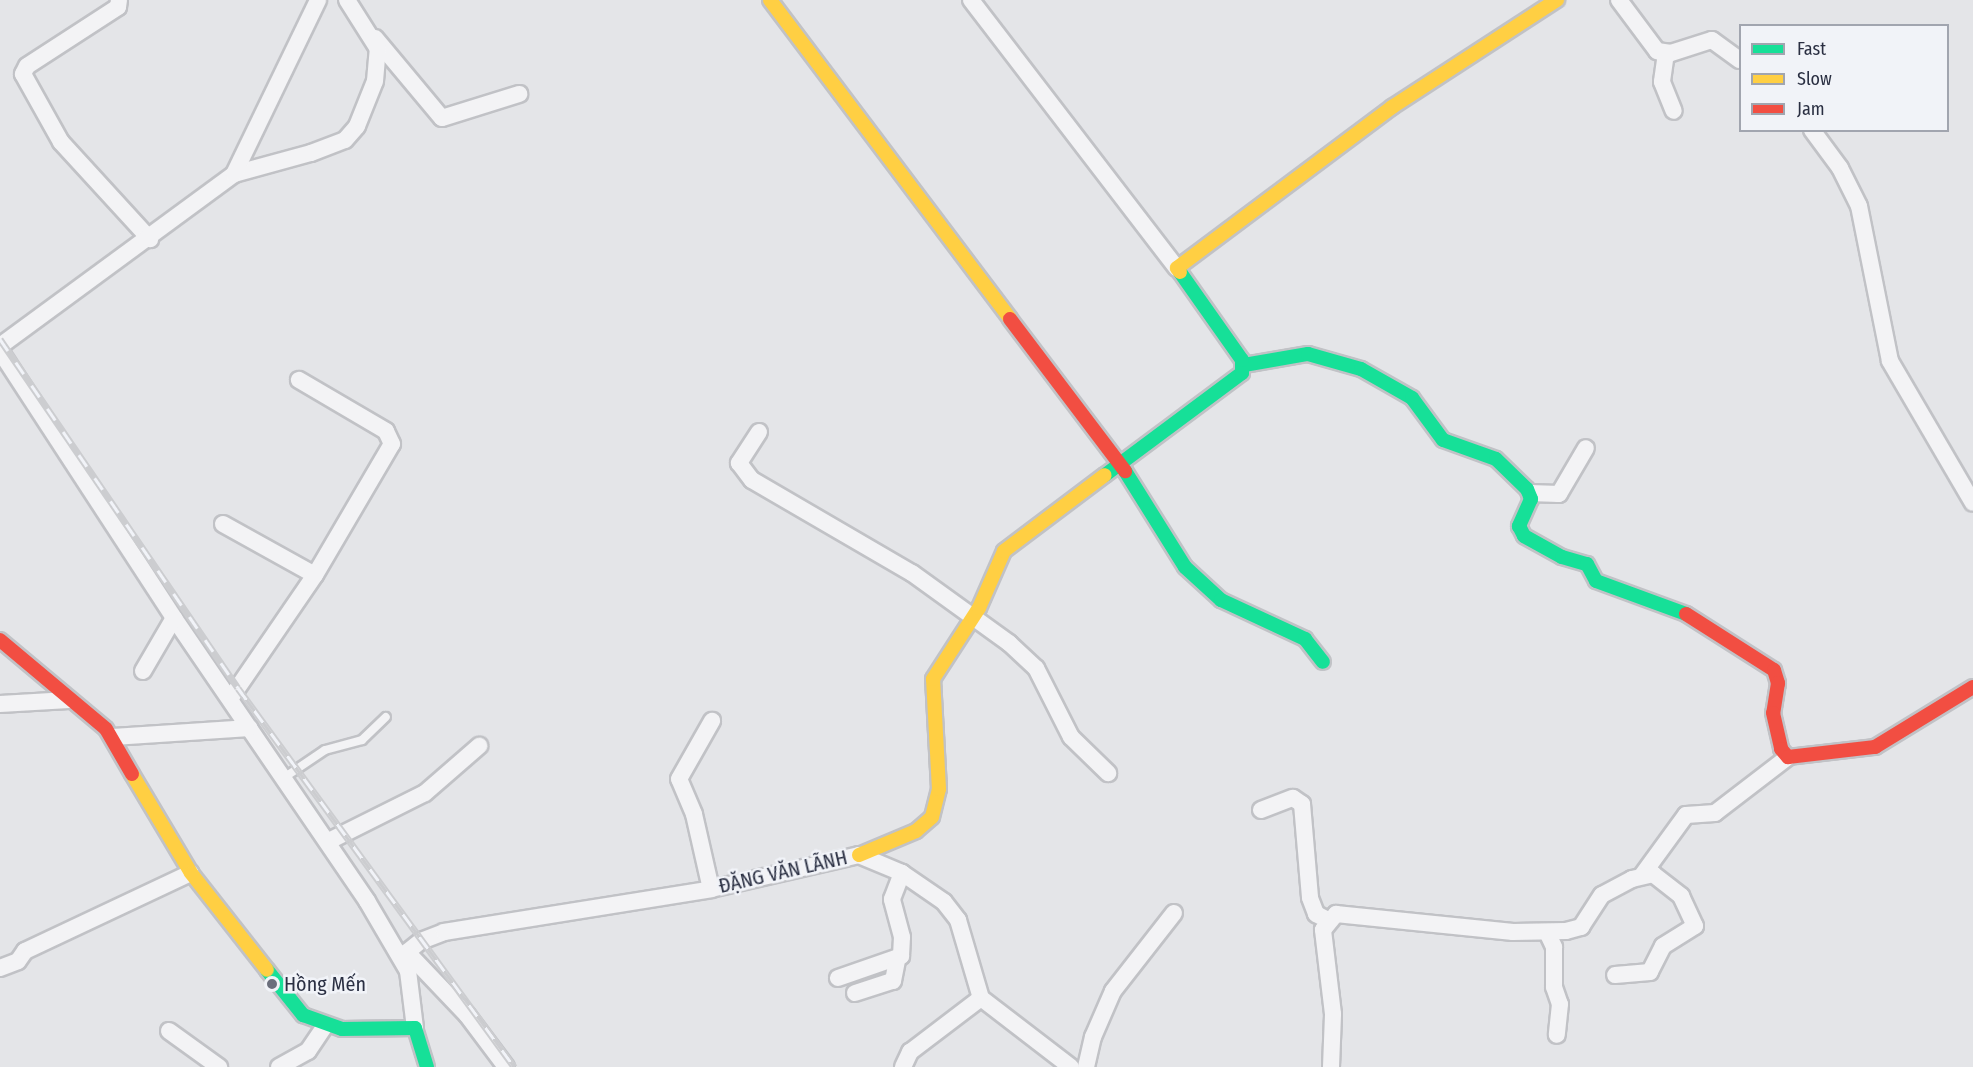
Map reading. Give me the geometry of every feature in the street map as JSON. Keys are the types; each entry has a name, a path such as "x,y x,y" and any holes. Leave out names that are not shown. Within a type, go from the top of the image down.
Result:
{"street":[{"path":"119,0 118,7 27,66 23,74 61,142 150,239"},
{"path":"234,174 318,0"},
{"path":"347,0 371,34 442,118 519,94"},
{"path":"770,0 1119,466 1147,500 1196,580 1221,600 1305,639 1323,662"},
{"path":"971,0 1176,268 1244,365"},
{"path":"1176,268 1392,107 1557,0"},
{"path":"1619,0 1652,47 1666,53 1712,40 1739,59"},
{"path":"0,345 150,239 234,174 345,140 364,114 375,81 378,49 371,34"},
{"path":"1666,53 1662,82 1674,111"},
{"path":"1813,132 1840,168 1859,206 1890,361 1955,477 1973,503"},
{"path":"0,351 174,618 285,777 404,955 466,1015 506,1067"},
{"path":"1244,365 1308,354 1361,369 1412,398 1443,440 1496,459 1530,493 1559,494 1586,448"},
{"path":"859,855 916,831 932,817 939,789 933,679 948,650 975,615 1008,547 1236,380 1244,365"},
{"path":"230,699 315,575 392,440 386,431 299,380"},
{"path":"759,432 740,463 758,486 850,535 975,615 1036,668 1071,737 1108,773"},
{"path":"1955,477 1973,479"},
{"path":"1530,493 1519,526 1524,536 1562,557 1587,564 1596,580 1697,618 1774,670 1778,678 1773,713 1781,749 1788,757"},
{"path":"223,524 315,575"},
{"path":"143,671 174,618"},
{"path":"0,640 113,737 191,873 281,991 303,1015 326,1026 415,1028"},
{"path":"1331,1067 1333,1014 1323,930 1328,920 1336,914 1547,932 1581,927 1602,895 1643,874 1686,815 1715,813 1788,757 1875,747 1973,687"},
{"path":"0,704 69,700"},
{"path":"711,889 694,814 679,779 712,721"},
{"path":"113,737 250,728"},
{"path":"328,841 433,788 479,746"},
{"path":"1261,810 1293,798 1302,804 1310,898 1316,914 1328,920"},
{"name":"ĐẶNG VĂN LÃNH","path":"404,955 444,932 711,889 859,855 902,873 951,910 981,998"},
{"path":"0,968 18,961 25,951 191,873"},
{"path":"855,993 893,981 897,960 904,948 892,899 902,873"},
{"path":"1616,975 1650,972 1663,946 1695,926 1695,917 1676,890 1653,874 1643,874"},
{"path":"1086,1067 1093,1036 1113,991 1174,913"},
{"path":"1547,932 1554,947 1554,987 1560,1004 1557,1035"},
{"path":"404,955 414,988 415,1028 427,1067"},
{"path":"838,978 897,960"},
{"path":"903,1067 910,1052 981,998 1062,1063"},
{"path":"279,1067 308,1052 326,1026"},
{"path":"169,1031 219,1067"}],"lane":[{"path":"285,777 326,750 362,740 387,717"}],"railway":[{"path":"0,339 238,688 514,1067"}],"traffic: fast":[{"path":"1105,475 1242,373 1242,360 1180,272"},
{"path":"1244,365 1308,354 1361,369 1412,398 1443,440 1496,459 1527,489 1531,499 1519,526 1524,536 1562,557 1587,564 1596,581 1686,614"},
{"path":"1125,471 1185,567 1221,600 1305,639 1323,662"},
{"path":"267,970 303,1015 342,1029 415,1028 427,1067"}],"traffic: slow":[{"path":"770,0 1010,319"},
{"path":"1180,272 1177,268 1392,107 1557,0"},
{"path":"859,855 916,831 932,817 939,789 933,679 979,608 1004,551 1105,475"},
{"path":"132,774 191,873 267,970"}],"traffic: jam":[{"path":"1010,319 1125,471"},
{"path":"1686,614 1774,670 1778,683 1773,713 1781,749 1788,757 1875,747 1973,687"},
{"path":"0,640 106,729 132,774"}],"place":[{"name":"Hồng Mến","path":"272,984"}]}
